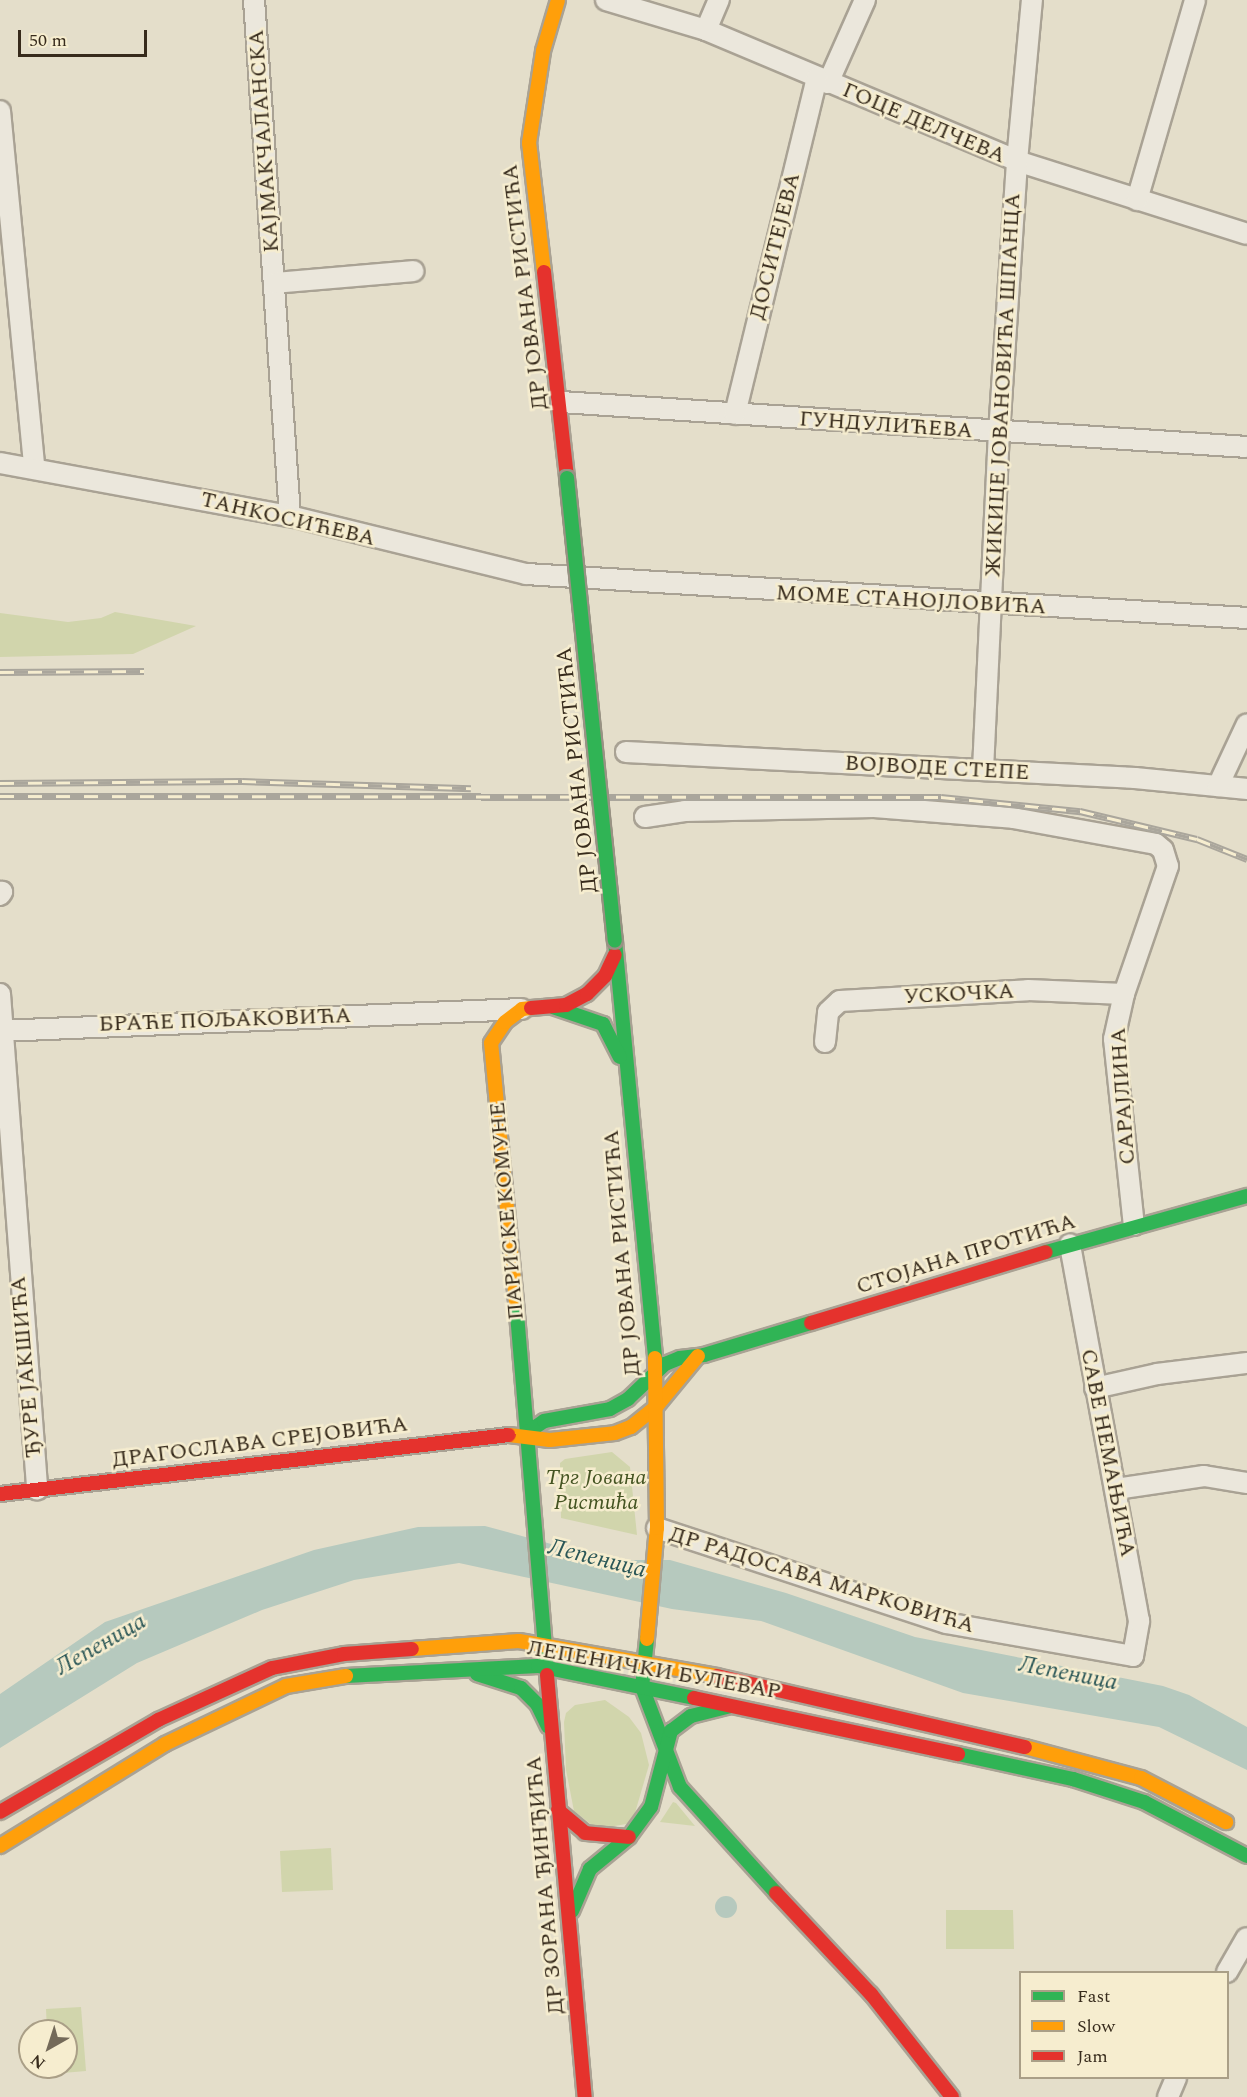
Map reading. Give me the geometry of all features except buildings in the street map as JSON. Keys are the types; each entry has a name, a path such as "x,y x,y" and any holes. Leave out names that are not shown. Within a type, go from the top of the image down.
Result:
{"main road":[{"name":"ДР ЈОВАНА РИСТИЋА","path":"558,0 543,51 529,143 543,287 561,402 656,1373 658,1460 656,1534 642,1687"},
{"path":"492,1043 505,1022 522,1009 553,1007 578,1000 597,987 615,948"},
{"path":"553,1007 585,1015 608,1028 626,1072"},
{"name":"ПАРИСКЕ КОМУНЕ","path":"492,1043 510,1218 525,1434 535,1517"},
{"name":"СТОЈАНА ПРОТИЋА","path":"698,1356 1134,1225 1247,1196"},
{"name":"ДРАГОСЛАВА СРЕЈОВИЋА","path":"525,1434 544,1421 599,1413 628,1400 656,1373 680,1358 698,1356"},
{"name":"ДРАГОСЛАВА СРЕЈОВИЋА","path":"0,1494 525,1434 550,1440 601,1436 632,1427 656,1407 698,1356"},
{"path":"599,1413 632,1427 658,1460"},
{"name":"ДР ЗОРАНА ЂИНЂИЋА","path":"535,1517 558,1810 570,1916 585,2097"},
{"name":"ЛЕПЕНИЧКИ БУЛЕВАР","path":"0,1812 158,1720 272,1668 344,1654 519,1641 644,1661 1119,1770 1164,1788 1241,1831"},
{"name":"ЛЕПЕНИЧКИ БУЛЕВАР","path":"0,1846 165,1744 266,1693 322,1679 446,1667 502,1665 547,1668 642,1687 1106,1788 1166,1812 1247,1857"},
{"path":"446,1667 521,1688 537,1704 552,1734"},
{"path":"642,1687 664,1750 680,1787 733,1850 871,1994 952,2097"},
{"path":"570,1916 590,1869 629,1837 651,1807 664,1750 671,1731 681,1721 705,1711 735,1706"},
{"path":"558,1810 585,1833 602,1837 629,1837"}],"street":[{"name":"КАЈМАКЧАЛАНСКА","path":"254,0 290,516"},
{"name":"ГОЦЕ ДЕЛЧЕВА","path":"606,0 706,30 1017,161 1247,234"},
{"path":"706,30 720,0"},
{"name":"ДОСИТЕЈЕВА","path":"735,414 823,80 865,0"},
{"name":"ЖИКИЦЕ ЈОВАНОВИЋА ШПАНЦА","path":"983,770 999,433 1017,161 1032,0"},
{"path":"1137,200 1195,0"},
{"path":"0,111 34,466"},
{"name":"КАЈМАКЧАЛАНСКА","path":"274,282 413,271"},
{"name":"ГУНДУЛИЋЕВА","path":"561,402 999,433 1247,447"},
{"name":"ТАНКОСИЋЕВА","path":"0,463 34,466 290,516 494,567 576,579"},
{"name":"МОМЕ СТАНОЈЛОВИЋА","path":"576,579 991,605 1247,618"},
{"path":"1218,786 1247,724"},
{"name":"ВОЈВОДЕ СТЕПЕ","path":"626,752 983,770 1247,789"},
{"name":"ВОЈВОДЕ СТЕПЕ","path":"645,817 686,812 874,807 1013,818 1144,840 1162,850 1168,866"},
{"name":"САРАЈЛИНА","path":"1134,1225 1114,1040 1124,994 1168,866"},
{"name":"УСКОЧКА","path":"825,1042 828,1012 840,1001 1049,990 1124,994"},
{"name":"ЂУРЕ ЈАКШИЋА","path":"0,994 37,1490"},
{"name":"БРАЋЕ ПОЉАКОВИЋА","path":"1,1031 522,1009"},
{"path":"450,1012 471,1019 492,1043"},
{"name":"САВЕ НЕМАЊИЋА","path":"1070,1244 1139,1621 1136,1653 1128,1657"},
{"path":"1095,1388 1158,1374 1247,1363"},
{"path":"1116,1489 1204,1476 1247,1484"},
{"name":"ДР РАДОСАВА МАРКОВИЋА","path":"656,1534 946,1623 1128,1657"},
{"path":"1228,1971 1247,1938"},
{"path":"1168,2097 1176,2079"}],"green space":[{"path":"115,612 196,626 133,654 0,657 0,613 68,622 101,618"},
{"name":"Трг Јована Ристића","path":"612,1452 630,1467 637,1535 561,1518 560,1463 565,1459"},
{"path":"605,1700 629,1717 641,1733 649,1765 632,1823 597,1829 574,1811 566,1770 564,1722 566,1713 575,1705"},
{"path":"673,1802 676,1803 695,1826 660,1822"},
{"path":"331,1848 333,1890 282,1892 280,1851"},
{"path":"946,1910 1013,1910 1014,1949 946,1949"},
{"path":"81,2007 86,2071 78,2072 78,2019 46,2019 46,2009"}],"water":[{"name":"Лепеница","path":"485,1526 610,1560 670,1560 786,1593 915,1637 1163,1686 1189,1695 1247,1727 1247,1770 1159,1727 963,1693 761,1621 672,1609 459,1563 354,1580 262,1610 137,1663 0,1748 0,1694 105,1622 314,1550 418,1527"},
{"path":"726,1896 734,1899 737,1907 734,1915 726,1918 718,1915 715,1907 718,1899"}],"railway":[{"path":"0,672 144,671"},
{"path":"0,783 242,781 471,788"},
{"path":"0,796 941,797 1080,811 1197,839 1247,859"}],"traffic: fast":[{"path":"567,478 615,941"},
{"path":"615,941 655,1358"},
{"path":"553,1007 603,1024 620,1057"},
{"path":"1046,1252 1247,1196"},
{"path":"516,1302 547,1675"},
{"path":"525,1434 544,1421 610,1409 628,1399 665,1364 680,1358 704,1355 811,1323"},
{"path":"647,1639 642,1687 680,1787 776,1893"},
{"path":"346,1676 538,1666 694,1698"},
{"path":"477,1674 521,1688 537,1704 548,1727"},
{"path":"572,1911 590,1869 629,1837 651,1807 671,1731 691,1716 728,1707"},
{"path":"958,1754 1073,1779 1144,1802 1247,1856"}],"traffic: slow":[{"path":"544,272 529,143 543,51 558,0"},
{"path":"516,1302 491,1043 505,1022 522,1009 531,1008"},
{"path":"509,1435 550,1440 615,1433 631,1427 656,1407 698,1356"},
{"path":"647,1639 657,1528 655,1358"},
{"path":"412,1649 519,1641 717,1676"},
{"path":"0,1846 165,1744 286,1686 346,1676"},
{"path":"1025,1747 1141,1778 1226,1822"}],"traffic: jam":[{"path":"544,272 567,478"},
{"path":"531,1008 566,1005 587,994 605,976 615,955"},
{"path":"811,1323 1046,1252"},
{"path":"0,1494 509,1435"},
{"path":"0,1812 158,1720 272,1668 344,1654 412,1649"},
{"path":"547,1675 585,2097"},
{"path":"717,1676 1025,1747"},
{"path":"694,1698 958,1754"},
{"path":"558,1810 585,1833 629,1837"},
{"path":"776,1893 871,1994 952,2097"}]}
